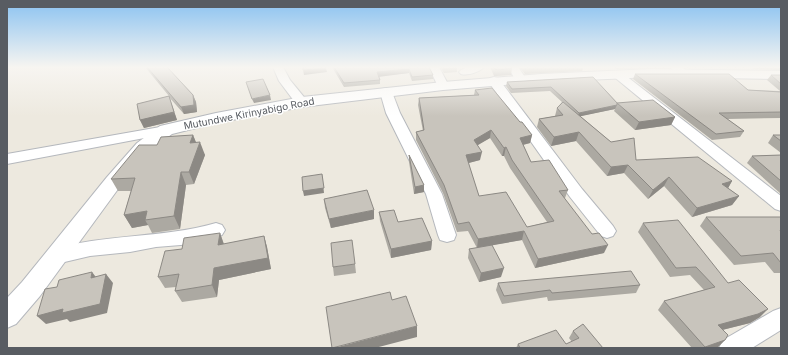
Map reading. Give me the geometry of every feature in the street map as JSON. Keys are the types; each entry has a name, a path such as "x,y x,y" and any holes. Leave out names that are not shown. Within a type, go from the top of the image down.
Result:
{"street":[{"path":"287,84 302,102"},
{"name":"Mutundwe Kirinyabigo Road","path":"7,159 166,130 216,118 302,102 468,84"},
{"path":"496,84 576,193 607,231"},
{"path":"629,84 781,205"},
{"path":"386,92 393,113 434,194 447,235"},
{"path":"7,316 31,289 114,181 143,147 166,130"},
{"path":"56,256 90,249 130,245 156,240 193,237 216,230"},
{"path":"731,348 781,318"}],"building":[{"path":"161,84 182,84 193,95 194,105 181,107"},
{"path":"247,84 265,84 270,95 252,99"},
{"path":"508,84 599,84 618,104 579,113 551,87 512,89"},
{"path":"648,84 740,84 748,90 781,92 781,112 719,113 744,131 716,134"},
{"path":"492,88 520,122 522,122 532,135 520,138 531,162 549,160 568,190 559,191 592,234 599,233 608,245 538,259 524,231 478,239 469,222 458,224 444,185 416,132 424,130 419,98 479,95 475,90","holes":["491,130 504,148 506,147 512,160 554,221 527,227 506,192 479,196 466,155 482,152 474,140"]},
{"path":"169,96 174,112 140,120 137,104"},
{"path":"653,100 675,117 639,122 617,103"},
{"path":"563,102 611,142 634,138 636,160 698,157 732,181 722,184 739,196 697,208 669,177 653,190 628,165 611,167 579,132 554,137 539,119 563,115 557,108"},
{"path":"193,135 190,143 200,142 189,172 181,172 174,216 145,220 147,211 124,215 135,178 111,179 139,145 157,145 161,137"},
{"path":"773,135 781,135 781,141"},
{"path":"409,155 424,185 415,187"},
{"path":"781,155 781,181 752,156"},
{"path":"322,174 324,188 303,191 302,177"},
{"path":"367,190 374,210 329,219 324,199"},
{"path":"394,210 398,222 422,218 432,241 391,249 379,212"},
{"path":"706,217 781,217 781,263 773,253 741,256"},
{"path":"678,220 728,283 739,280 768,309 758,314 718,325 728,335 725,340 705,347 664,301 715,287 696,267 676,268 643,223"},
{"path":"220,233 218,245 264,236 268,258 214,268 212,285 175,291 179,274 158,277 165,251 182,249 184,238"},
{"path":"352,240 355,264 333,267 331,243"},
{"path":"492,245 504,268 481,273 469,249"},
{"path":"631,271 640,285 552,293 550,290 504,296 498,283"},
{"path":"92,272 91,278 106,274 100,304 62,313 63,309 37,316 45,289 57,287 59,280"},
{"path":"390,292 392,300 406,296 417,326 332,348 326,307"},
{"path":"583,324 603,348 520,348 518,344 556,330 566,344 579,338 573,331"}]}
